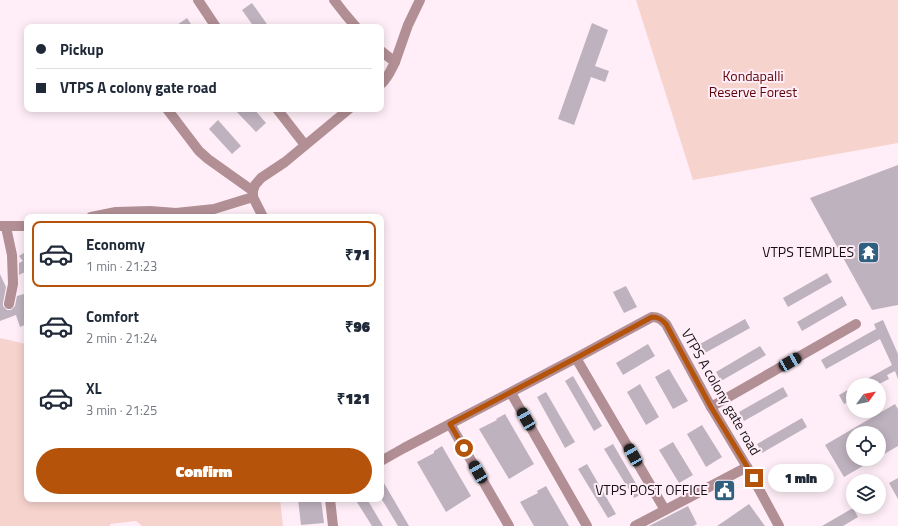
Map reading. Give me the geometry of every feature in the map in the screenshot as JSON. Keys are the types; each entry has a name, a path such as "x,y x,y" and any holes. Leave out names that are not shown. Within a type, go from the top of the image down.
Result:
{"street":[{"path":"198,0 214,24"},
{"path":"334,0 353,24"},
{"path":"384,81 395,62 408,25 420,0"},
{"path":"384,53 395,62"},
{"path":"169,112 199,151 253,194 262,214"},
{"path":"279,112 305,145"},
{"path":"253,194 255,185 261,178 285,162 345,112"},
{"path":"106,214 116,212 150,211 204,214 253,194"},
{"path":"9,304 13,284 12,255 3,227 24,226"},
{"name":"VTPS A colony gate road","path":"576,358 652,317 658,317 662,320 666,324 711,407 747,467 779,526"},
{"path":"711,407 856,324"},
{"path":"384,459 576,358 665,510"},
{"path":"511,392 587,526"},
{"path":"450,424 509,526"},
{"path":"635,526 747,467"},
{"path":"330,502 333,526"}],"green space":[{"name":"Kondapalli Reserve Forest","path":"636,0 898,0 898,143 693,180"},
{"path":"0,338 24,344 24,502 280,502 283,526 142,526 136,521 110,524 110,526 0,526"}],"building":[{"path":"252,3 267,24 252,24 242,10"},
{"path":"187,18 191,24 178,24"},
{"path":"592,23 608,30 595,66 609,71 605,82 591,77 574,125 558,119"},
{"path":"237,112 257,112 266,123 256,132"},
{"path":"218,120 241,146 232,154 209,129"},
{"name":"VTPS TEMPLES","path":"898,165 898,305 872,310 810,198"},
{"path":"24,253 24,272 19,275 19,263 23,261 19,256"},
{"path":"827,273 832,282 788,307 783,298"},
{"path":"0,274 6,287 3,306 7,310 11,310 15,306 17,296 24,294 24,325 20,327 16,315 0,321"},
{"path":"626,286 637,307 624,313 613,292"},
{"path":"842,296 847,305 802,331 797,322"},
{"path":"745,319 750,328 705,353 700,344"},
{"path":"883,320 898,354 898,379 895,371 887,375 889,379 886,380 886,378 869,378 892,365 880,339 826,369 821,360 876,329 874,324"},
{"path":"648,344 655,356 623,375 616,363"},
{"path":"760,346 766,355 721,381 716,372"},
{"path":"669,369 688,401 673,409 655,377"},
{"path":"573,376 602,426 594,431 565,381"},
{"path":"640,384 659,417 646,425 627,392"},
{"path":"783,387 788,396 744,421 739,412"},
{"path":"846,391 846,403 844,404 839,395"},
{"path":"546,392 575,442 565,448 537,397"},
{"path":"895,404 898,409 898,446 886,453 886,426 857,426 871,418 886,418 886,409"},
{"path":"505,414 534,464 509,479 479,429"},
{"path":"802,418 807,427 762,453 757,444"},
{"path":"702,425 722,457 706,467 687,434"},
{"path":"846,433 846,466 863,466 849,474 846,474 844,477 825,445"},
{"path":"673,442 693,475 679,483 659,450"},
{"path":"613,444 642,494 634,498 604,449"},
{"path":"442,446 471,496 446,512 417,462 434,453 434,451"},
{"path":"587,464 616,514 608,518 578,469"},
{"path":"898,478 898,499 889,483"},
{"path":"384,483 409,526 398,526 383,502"},
{"path":"546,486 569,526 534,526 520,502 538,493 537,491"},
{"path":"298,502 321,502 324,523 301,525"},
{"path":"357,502 369,502 383,526 372,526"},
{"path":"749,504 765,526 717,526 726,520"},
{"path":"688,506 697,524 693,526 649,526"},
{"path":"846,512 846,514 856,514 858,517 843,526 822,526"}],"place":[{"name":"VTPS TEMPLES","path":"869,252"},
{"name":"VTPS POST OFFICE","path":"724,490"}],"route":[{"path":"464,448 450,424 652,317 658,317 666,324 691,372 754,478"}]}
